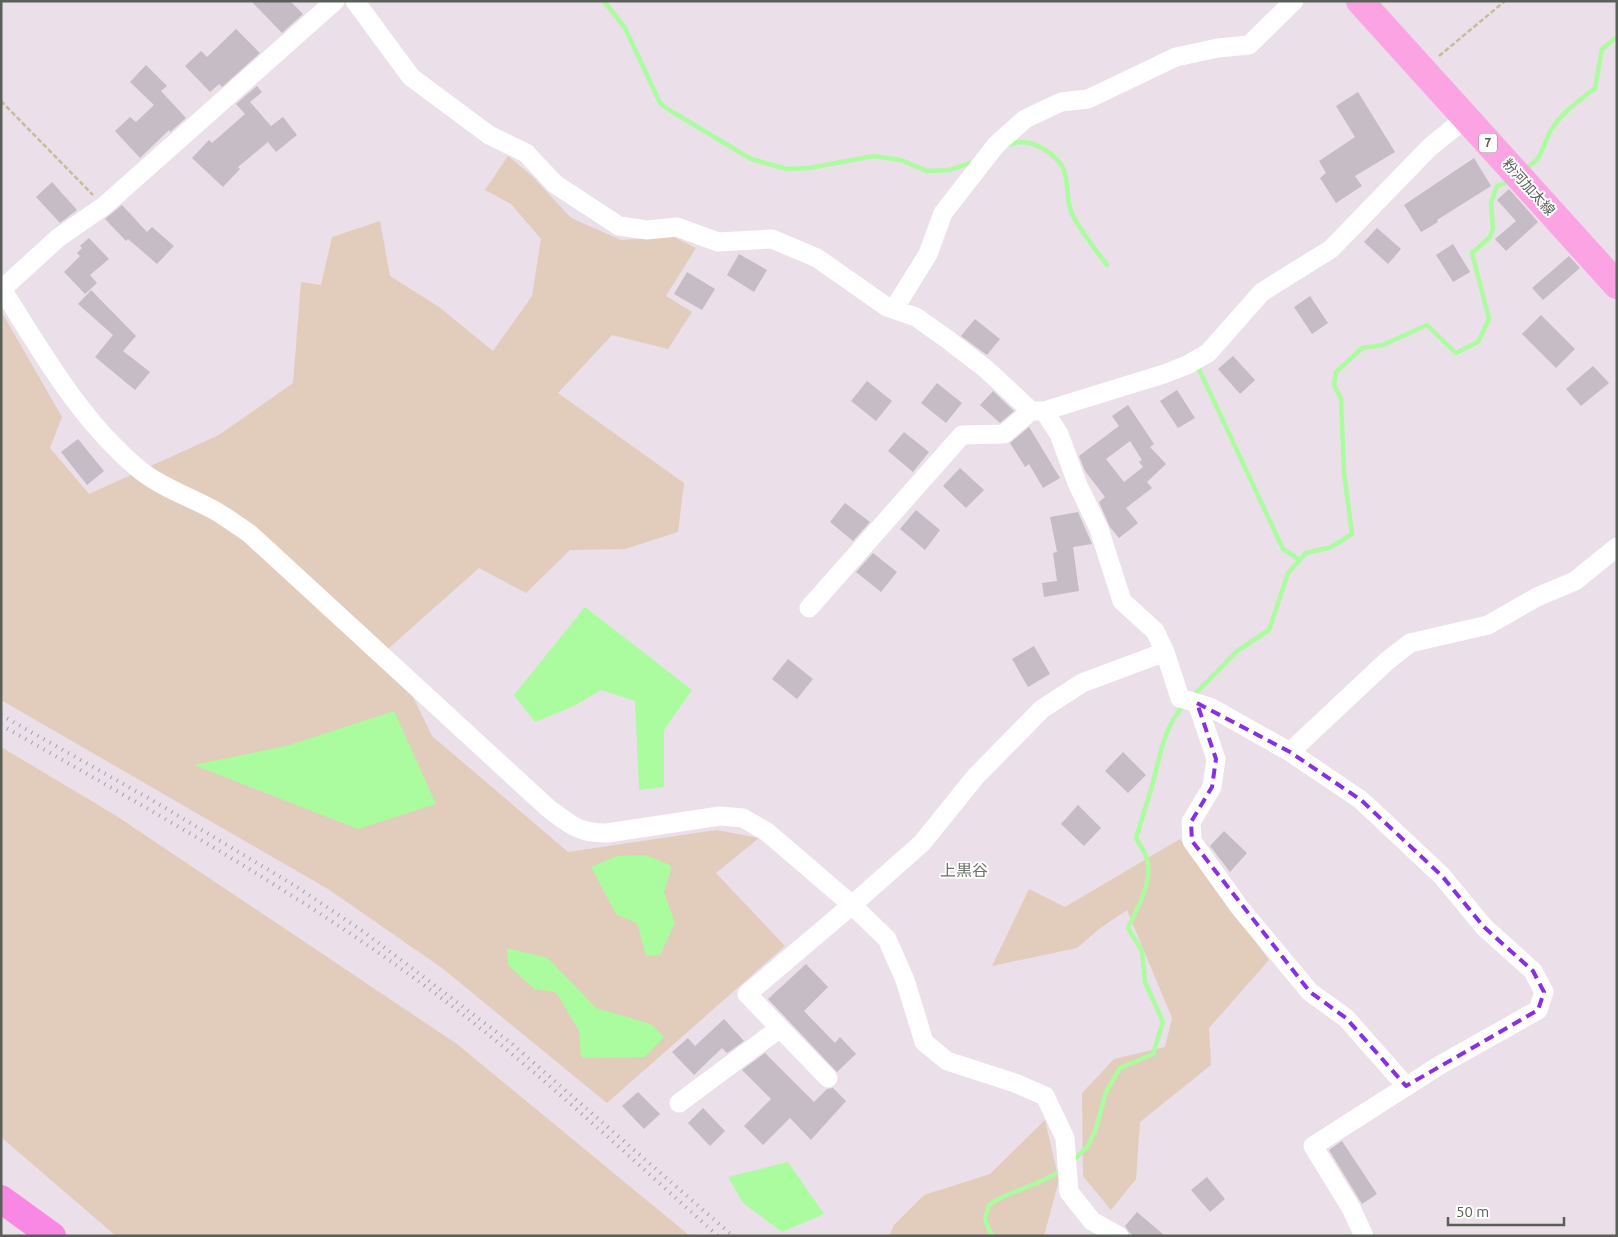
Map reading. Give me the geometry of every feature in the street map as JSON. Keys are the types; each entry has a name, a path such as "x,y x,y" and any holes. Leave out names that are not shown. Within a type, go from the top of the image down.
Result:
{"highway":[{"path":"1,1199 52,1236"}],"main road":[{"name":"粉河加太線","path":"1360,1 1617,285"}],"street":[{"path":"335,1 104,206 58,238 2,290 90,421 142,471 170,489 212,509 250,534 548,808 572,827 591,834 607,834 720,816 743,818 767,832 852,905 887,939 905,980 924,1042 948,1061 1015,1082 1045,1096 1065,1138 1069,1192 1092,1221 1119,1236"},
{"path":"355,1 411,77 489,135 526,153 555,184 619,226 647,230 677,227 718,242 772,239 817,258 887,307 916,317 986,369 1038,411 1059,434 1077,484 1099,529 1122,601 1155,632 1165,652 1180,698 1210,706 1290,752 1362,800 1442,876 1484,926 1533,971 1544,992 1538,1010 1406,1086 1313,1146 1351,1208 1364,1236"},
{"path":"894,309 928,254 944,213 996,145 1025,119 1061,102 1088,99 1125,84 1176,57 1218,48 1249,45 1294,1"},
{"path":"809,608 962,435 1004,434 1038,411 1164,374 1187,365 1208,353 1262,292 1331,249 1430,147 1466,118"},
{"path":"1290,752 1387,661 1410,643 1488,625 1537,597 1575,581 1615,552"},
{"path":"828,1078 747,994 922,843 976,776 1042,709 1082,683 1165,652"},
{"path":"1197,703 1216,759 1212,787 1191,822 1192,841 1240,908 1310,992 1346,1018 1406,1086"},
{"path":"679,1103 780,1028"}],"path":[{"path":"1422,70 1505,1"},
{"path":"1,101 104,206"}],"highlighted area":[{"path":"1197,703 1290,752 1361,800 1442,876 1484,927 1533,971 1544,992 1538,1010 1406,1086 1346,1018 1310,992 1192,841 1191,822 1212,787 1216,759"}],"shaded area":[{"path":"508,156 532,176 571,218 621,240 674,237 696,248 666,296 692,312 668,349 612,335 558,393 684,483 678,532 625,549 570,550 526,593 479,568 389,648 432,736 568,852 716,830 759,838 716,873 785,946 607,1103 442,968 328,889 1,700 1,311 62,417 50,448 89,494 219,435 293,383 301,282 321,285 332,237 380,221 390,276 439,307 493,351 532,296 541,239 511,204 485,190"},
{"path":"585,607 692,690 664,730 664,787 639,790 635,701 601,690 574,706 535,722 514,695"},
{"path":"394,711 436,804 358,829 194,765 286,746"},
{"path":"1,747 115,815 457,1044 690,1236 116,1236 1,1137"},
{"path":"1180,839 1269,960 1209,1028 1211,1065 1140,1122 1136,1179 1111,1210 1083,1176 1082,1093 1114,1059 1165,1047 1172,1018 1127,910 1099,929 1077,948 992,966 1029,889 1065,907"},
{"path":"646,855 672,866 664,892 675,923 660,955 646,956 637,923 616,914 591,867 617,856"},
{"path":"507,948 548,958 596,1008 651,1024 664,1037 645,1057 581,1058 579,1031 556,992 534,989 508,965"},
{"path":"1045,1120 1059,1180 1044,1236 889,1236 894,1225 924,1195 990,1174"},
{"path":"788,1162 824,1214 782,1232 743,1203 728,1177"}],"building":[{"path":"251,1 290,1 303,14 282,33"},
{"path":"236,29 260,53 222,87 219,84 210,92 185,66 201,51 207,57"},
{"path":"146,65 167,86 161,91 186,118 170,132 169,130 140,158 115,131 130,117 136,122 154,105 130,82"},
{"path":"257,86 262,92 250,102 271,126 283,117 297,135 276,152 268,142 238,167 240,169 223,187 192,158 209,140 212,143 245,114 236,104"},
{"path":"1358,92 1395,152 1355,176 1362,186 1336,203 1320,178 1326,173 1319,161 1355,137 1336,106"},
{"path":"1474,158 1491,186 1421,232 1404,205"},
{"path":"52,182 77,210 60,223 36,197"},
{"path":"1509,189 1538,222 1506,251 1495,239 1516,221 1497,200"},
{"path":"122,205 147,232 152,227 174,246 157,264 128,239 126,241 105,219"},
{"path":"1377,228 1401,249 1388,264 1364,242"},
{"path":"89,238 109,259 90,275 97,283 85,294 64,272 80,256 77,253 82,248 80,246"},
{"path":"1453,244 1470,272 1453,282 1436,255"},
{"path":"739,254 767,270 754,292 727,275"},
{"path":"1569,256 1580,268 1543,300 1532,288"},
{"path":"687,272 715,289 702,310 674,294"},
{"path":"91,290 136,336 123,351 150,372 135,390 95,357 113,335 78,304"},
{"path":"1310,296 1328,323 1312,334 1294,307"},
{"path":"1541,315 1575,349 1556,368 1522,334"},
{"path":"975,319 1000,339 987,355 961,336"},
{"path":"1233,356 1255,380 1240,394 1218,369"},
{"path":"1593,366 1609,383 1581,406 1566,389"},
{"path":"867,381 892,401 876,421 851,401"},
{"path":"937,383 962,403 946,423 921,403"},
{"path":"1177,390 1195,418 1178,428 1160,401"},
{"path":"993,391 1014,411 1000,423 980,405"},
{"path":"1128,405 1154,444 1150,447 1166,464 1147,482 1152,488 1126,508 1138,523 1119,538 1110,527 1099,502 1105,497 1085,471 1079,456 1119,426 1112,416","holes":["1130,441 1142,460 1139,462 1143,467 1124,482 1106,459"]},
{"path":"1029,427 1060,478 1043,488 1029,464 1025,467 1010,443"},
{"path":"904,432 929,452 913,472 888,451"},
{"path":"78,439 104,471 87,485 61,452"},
{"path":"960,468 984,490 966,508 943,486"},
{"path":"845,503 870,522 853,541 830,522"},
{"path":"916,510 940,530 925,550 900,529"},
{"path":"1078,512 1092,544 1073,547 1079,591 1044,597 1042,583 1057,581 1053,553 1057,552 1050,517"},
{"path":"873,553 897,572 881,592 856,572"},
{"path":"1034,646 1050,674 1028,687 1012,659"},
{"path":"788,659 813,679 797,699 772,679"},
{"path":"1123,752 1146,775 1128,793 1105,771"},
{"path":"1078,805 1101,828 1084,846 1061,824"},
{"path":"1224,831 1247,853 1230,872 1210,846"},
{"path":"806,964 828,987 804,1011 835,1043 840,1037 856,1054 837,1072 768,999"},
{"path":"724,1019 744,1041 727,1053 722,1048 694,1075 672,1052 688,1038 695,1046"},
{"path":"765,1053 814,1102 827,1089 833,1088 846,1101 811,1140 790,1118 763,1145 744,1126 771,1099 742,1070"},
{"path":"638,1092 660,1114 644,1129 622,1106"},
{"path":"703,1108 725,1131 710,1146 688,1123"},
{"path":"1342,1141 1377,1194 1362,1204 1329,1150"},
{"path":"1207,1177 1225,1199 1210,1212 1191,1190"},
{"path":"1137,1212 1165,1236 1134,1236 1129,1232 1125,1226"}],"waterway":[{"path":"604,1 625,28 660,103 751,159 787,169 809,168 874,156 901,160 927,171 950,170 975,161"},
{"path":"1526,168 1540,155 1549,133 1557,121 1595,88 1602,49 1617,37"},
{"path":"1009,145 1023,142 1031,143 1052,155 1062,166 1072,214 1107,265"},
{"path":"1192,697 1237,651 1269,630 1288,573 1306,553 1331,547 1352,534 1344,473 1341,399 1334,385 1336,372 1362,348 1383,345 1427,325 1456,353 1478,342 1489,319 1472,253 1490,237 1493,229 1491,203 1497,186 1508,182"},
{"path":"1198,367 1283,549 1300,560"},
{"path":"1072,1162 1088,1146 1096,1129 1106,1092 1120,1068 1153,1054 1163,1022 1145,982 1142,951 1128,928 1144,893 1148,874 1146,856 1136,838 1167,732 1185,704"},
{"path":"992,1236 985,1219 989,1205 1062,1170"}],"railway":[{"path":"1,715 157,803 297,887 364,932 511,1043 733,1236"},
{"path":"1,725 256,873 403,970 445,1000 525,1065 718,1236"}],"district":[{"name":"上黒谷","path":"964,870"}]}
